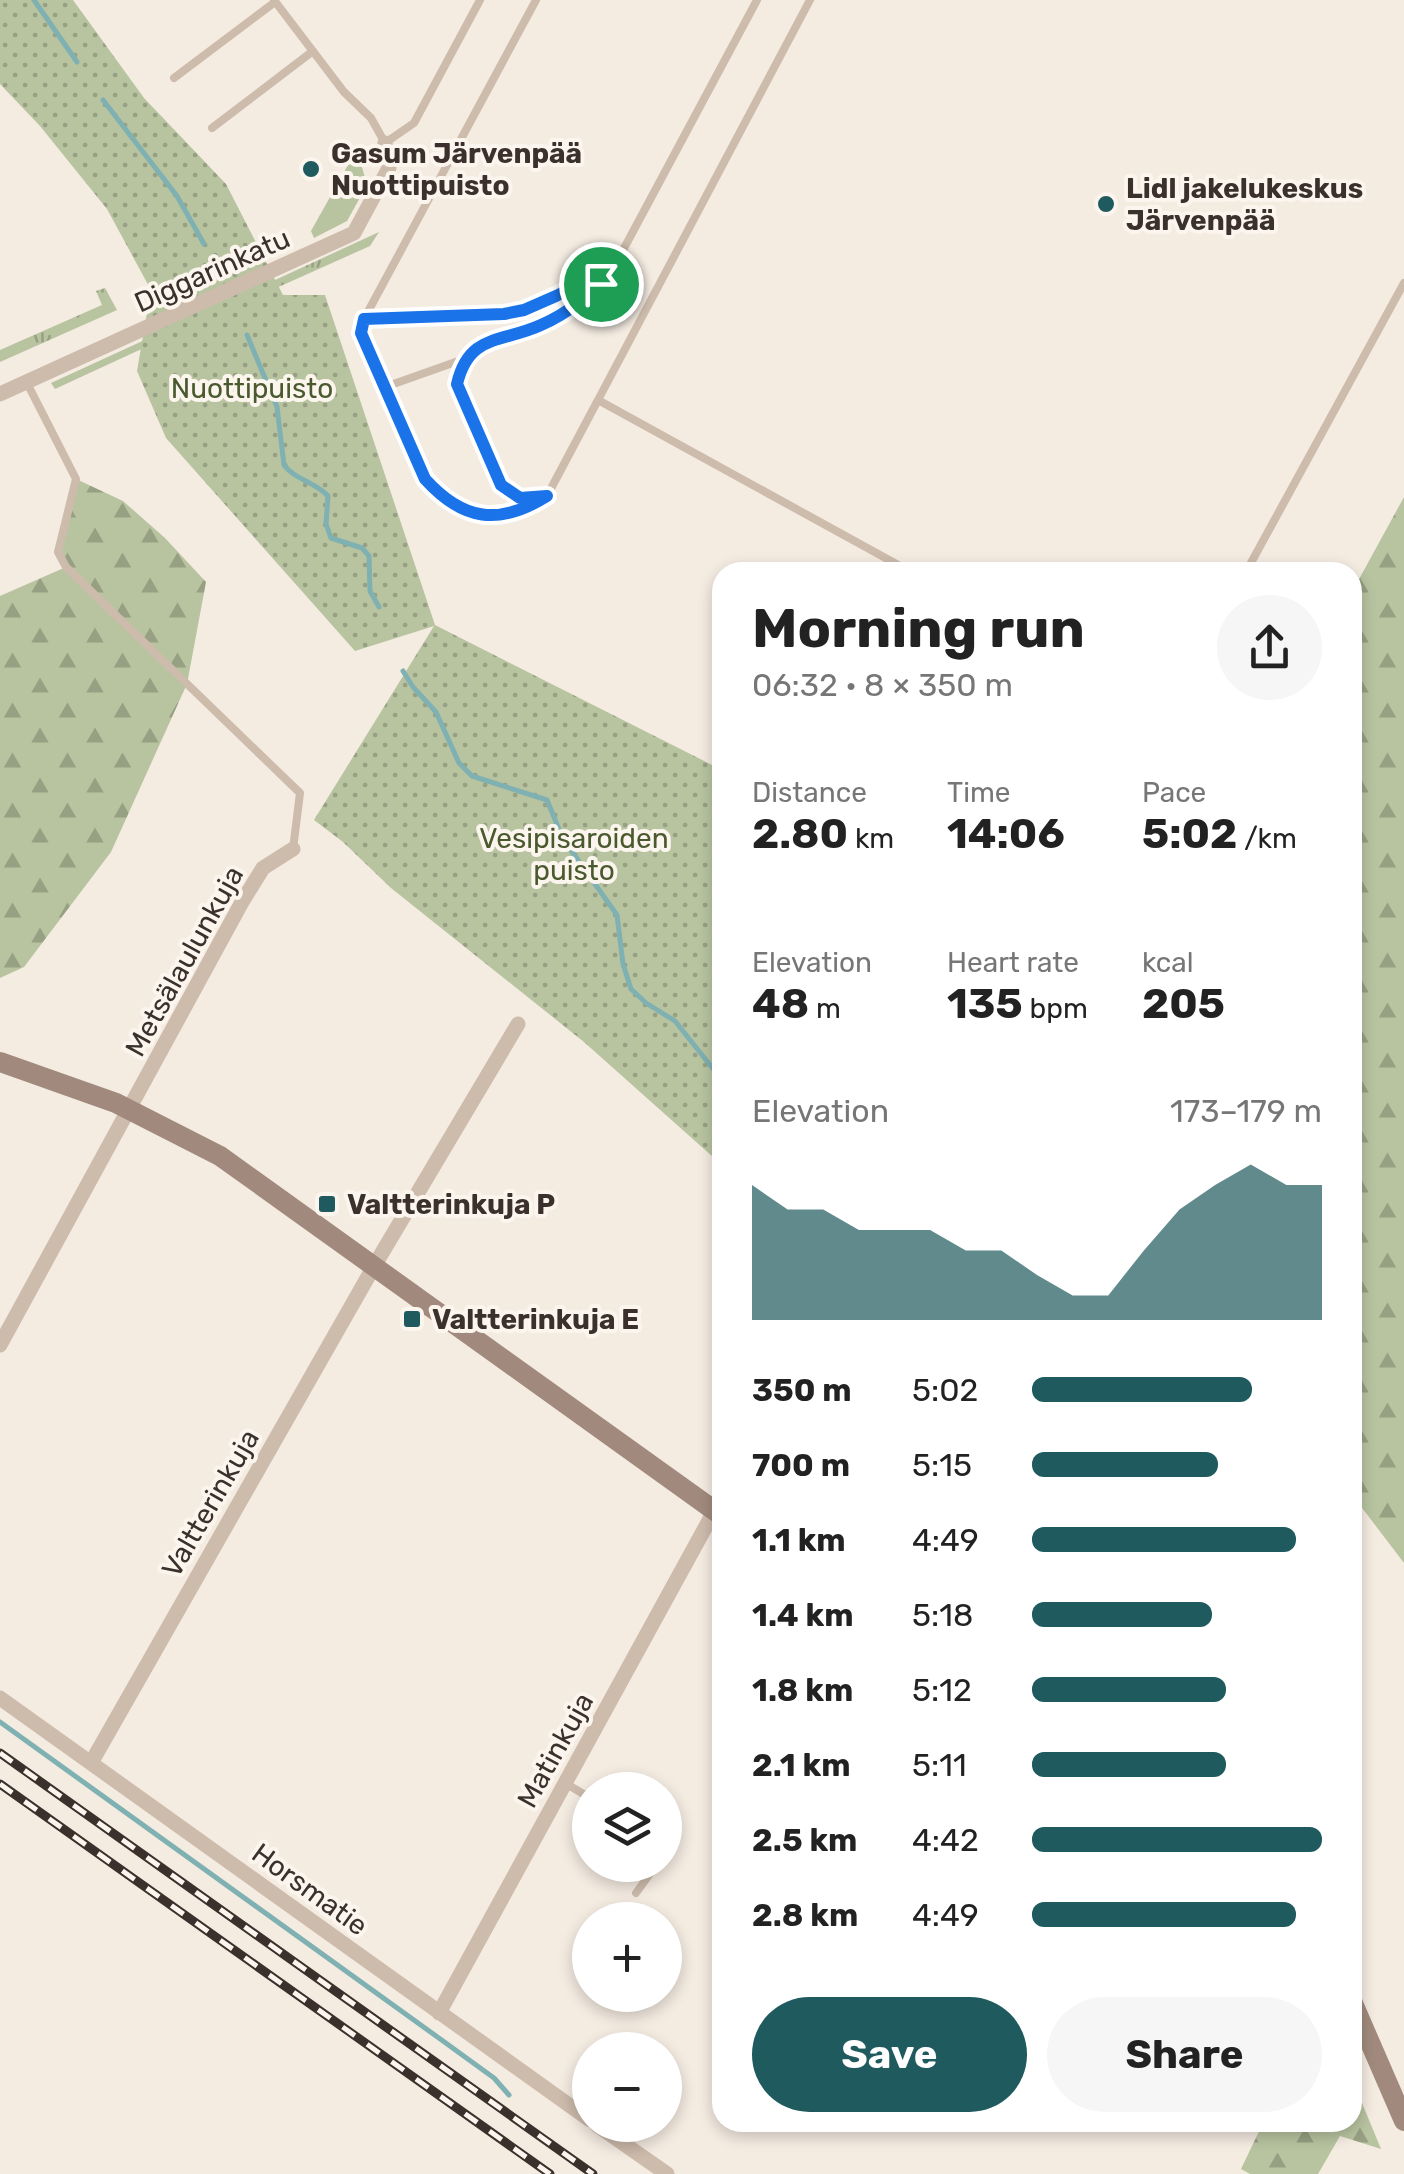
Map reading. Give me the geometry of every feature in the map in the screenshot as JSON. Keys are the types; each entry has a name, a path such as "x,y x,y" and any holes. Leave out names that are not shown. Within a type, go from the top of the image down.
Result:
{"street":[{"name":"Diggarinkatu","path":"0,394 354,233 389,168 385,143"},
{"name":"Metsälaulunkuja","path":"0,1345 263,868 293,848"},
{"name":"Valtterinkuja","path":"90,1762 518,1024"},
{"path":"0,1062 131,1110 220,1156 712,1502"},
{"name":"Matinkuja","path":"439,2013 712,1522"},
{"name":"Horsmatie","path":"0,1698 572,2107"},
{"path":"1362,2020 1400,2094 1404,2121"},
{"path":"622,2142 668,2174"}],"lane":[{"path":"174,78 274,1 344,92 371,118 385,143 414,123 480,0"},
{"path":"536,0 364,319 361,333 425,479 442,497 490,518 521,512 547,496 810,0"},
{"path":"385,387 464,360 478,348 540,326 586,299 614,267 757,0"},
{"path":"212,128 313,51"},
{"path":"364,319 524,310 614,267"},
{"path":"1251,562 1404,283"},
{"path":"464,360 457,384 501,485 520,498 547,496"},
{"path":"26,382 76,479 58,552 66,567 300,793 293,848"},
{"path":"598,400 893,562"},
{"path":"565,1784 572,1788"},
{"path":"636,1893 644,1882"}],"green space":[{"path":"0,0 73,0 144,98 226,184 283,295 325,295 435,625 712,765 712,1156 584,1042 391,888 314,820 434,626 355,651 166,438 137,371 151,290 107,209 40,126 0,84"},
{"path":"357,149 367,185 347,221 314,238 311,231"},
{"path":"379,232 370,246 187,328 184,322"},
{"path":"105,288 117,310 0,362 0,350 102,305 96,291"},
{"path":"173,327 174,334 55,389 51,383"},
{"path":"76,479 123,501 206,582 187,684 111,852 24,967 0,978 0,596 66,567 58,552"},
{"path":"1404,497 1404,1563 1362,1508 1362,574"},
{"path":"1362,2103 1381,2149 1340,2136 1318,2174 1250,2174 1241,2169 1259,2132 1362,2132"}],"waterway":[{"path":"34,0 77,62"},
{"path":"103,100 177,196 204,244"},
{"path":"247,335 277,407 284,465 328,496 326,524 331,538 362,548 369,556 370,591 379,607"},
{"path":"403,671 436,712 459,763 472,776 547,800 563,839 617,915 623,964 631,989 675,1021 712,1067"},
{"path":"0,1722 494,2078 509,2095"}],"railway":[{"path":"0,1753 593,2174"},
{"path":"0,1784 550,2174"}],"place":[{"name":"Gasum Järvenpää Nuottipuisto","path":"311,169"},
{"name":"Lidl jakelukeskus Järvenpää","path":"1106,204"},
{"name":"Valtterinkuja P","path":"327,1204"},
{"name":"Valtterinkuja E","path":"412,1319"}],"route":[{"path":"614,267 601,284 586,299 540,326 478,348 464,360 457,384 501,485 520,498 547,496 521,512 490,518 442,497 425,479 361,333 364,319 524,310 614,267"}],"park label":[{"name":"Nuottipuisto","path":"252,388"},
{"name":"Vesipisaroiden puisto","path":"574,854"}]}
